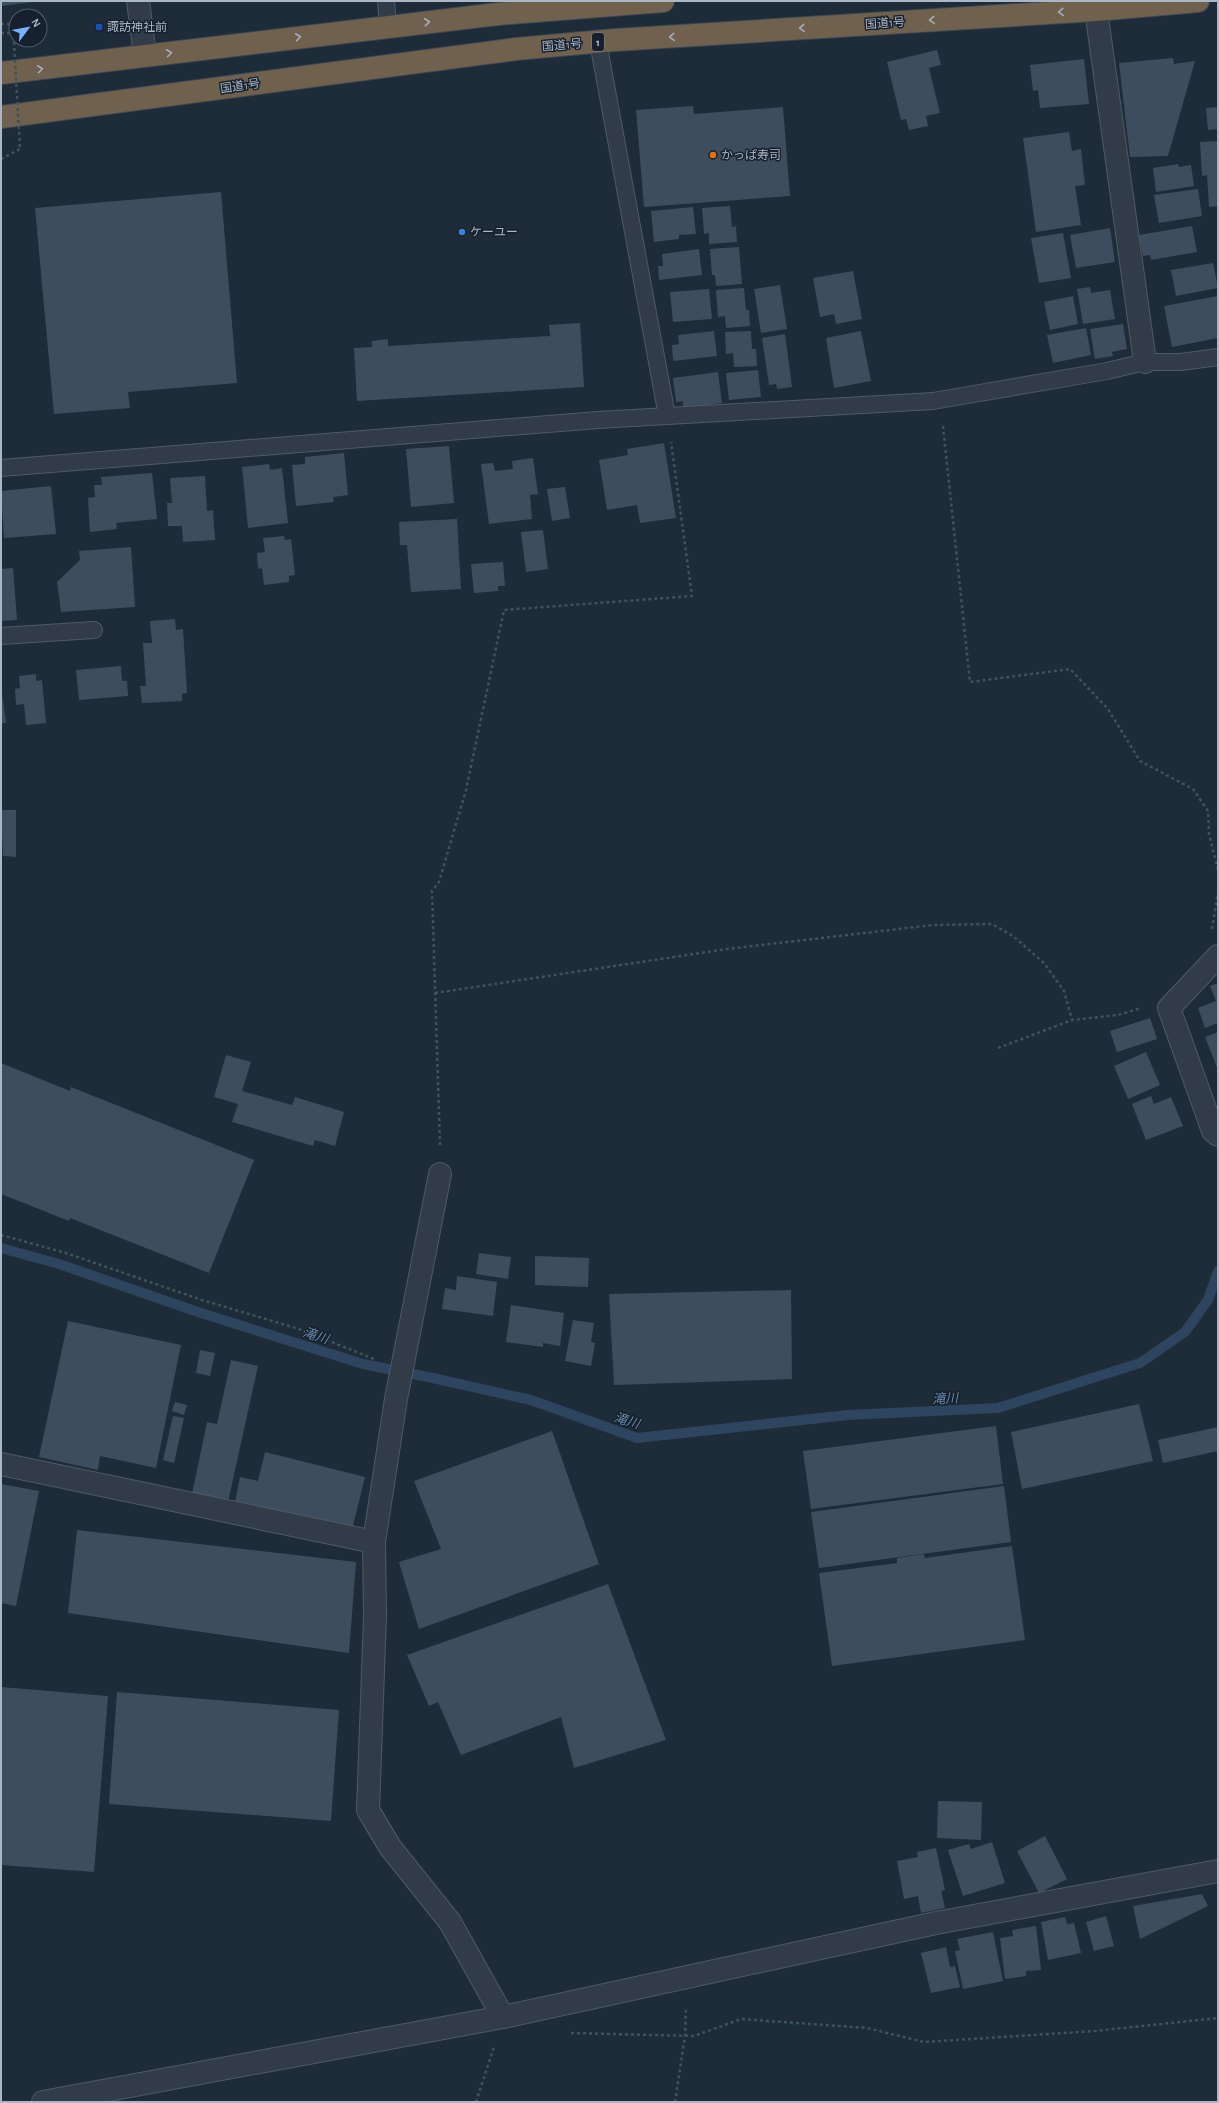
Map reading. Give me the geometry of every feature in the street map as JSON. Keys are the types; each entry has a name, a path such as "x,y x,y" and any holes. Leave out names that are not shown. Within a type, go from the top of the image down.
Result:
{"highway":[{"path":"1,74 145,55 498,14 663,1"},
{"name":"国道1号","path":"1,117 516,49 598,42 1096,10 1198,1"}],"street":[{"path":"138,1 145,55"},
{"path":"1096,10 1145,362"},
{"path":"1218,956 1169,1008 1213,1131 1218,1136"},
{"path":"440,1174 396,1399 374,1542 375,1616 368,1810 390,1847 450,1922 503,2017"},
{"path":"1,1464 374,1542"},
{"path":"43,2102 503,2017 936,1923 1218,1871"}],"lane":[{"path":"386,1 388,27"},
{"path":"598,42 667,416"},
{"path":"1,468 590,421 940,399 1107,371 1145,362 1182,362 1218,357"},
{"path":"1,636 94,630"}],"path":[{"path":"1,24 13,24 20,149 1,159"},
{"path":"940,399 970,682 1070,669 1108,709 1140,761 1193,789 1208,811 1209,834 1218,870"},
{"path":"440,1174 435,993 436,961 432,891 438,882 466,790 504,610 692,596 667,416"},
{"path":"435,993 727,949 933,925 992,924 1013,936 1044,963 1064,991 1072,1020"},
{"path":"998,1048 1072,1020 1118,1015 1151,1006 1169,1008"},
{"path":"1,1235 66,1253 202,1300 299,1329 388,1364 403,1366"},
{"path":"675,2102 685,2036 688,1977"},
{"path":"476,2102 503,2017"},
{"path":"568,2033 694,2036 741,2019 867,2028 924,2042 1095,2031 1218,2018"}],"building":[{"path":"1,1 34,1 34,2 1,6"},
{"path":"937,50 941,65 929,68 940,113 926,116 928,126 909,130 906,119 901,120 887,62"},
{"path":"1173,58 1174,64 1195,61 1168,156 1130,157 1119,63"},
{"path":"1084,59 1089,104 1040,108 1038,90 1033,91 1030,65"},
{"name":"かっぱ寿司","path":"693,106 694,114 783,107 790,196 644,207 636,110"},
{"path":"1218,107 1218,129 1208,130 1206,108"},
{"path":"1069,132 1072,151 1081,149 1085,185 1075,186 1081,225 1036,232 1023,138"},
{"path":"1218,141 1218,206 1209,207 1207,175 1202,176 1200,142"},
{"path":"1178,164 1179,167 1191,165 1194,186 1156,192 1153,168"},
{"path":"1198,189 1202,216 1159,223 1154,195"},
{"path":"221,192 237,383 128,392 130,408 54,414 35,208"},
{"path":"730,206 732,227 736,226 737,242 709,244 709,233 704,234 702,208"},
{"path":"693,207 696,234 679,235 679,239 654,242 651,211"},
{"path":"1192,226 1197,252 1151,260 1150,255 1143,256 1139,235"},
{"path":"1110,228 1115,262 1076,268 1070,235"},
{"path":"1063,233 1071,278 1039,283 1031,238"},
{"path":"739,247 742,284 716,286 715,275 712,275 710,249"},
{"path":"699,249 702,275 659,280 658,266 663,266 662,254"},
{"path":"1213,263 1218,288 1176,296 1171,270"},
{"path":"853,271 862,319 836,324 834,314 820,317 813,278"},
{"path":"780,285 787,329 761,333 754,289"},
{"path":"1090,287 1091,293 1110,290 1115,319 1083,324 1077,289"},
{"path":"744,288 746,310 749,310 750,326 726,328 725,316 718,317 716,290"},
{"path":"709,289 712,319 673,322 670,292"},
{"path":"1073,296 1078,324 1050,330 1044,302"},
{"path":"1218,296 1218,338 1172,347 1164,306"},
{"path":"580,323 584,387 357,401 354,348 372,347 372,341 388,339 388,346 550,336 549,325"},
{"path":"1123,324 1127,349 1112,352 1113,356 1095,359 1090,329"},
{"path":"1086,328 1091,355 1053,363 1047,335"},
{"path":"714,331 717,356 673,361 672,345 679,344 678,335"},
{"path":"751,331 752,349 756,349 757,366 734,367 733,353 726,354 725,332"},
{"path":"861,331 871,381 834,388 826,338"},
{"path":"785,334 792,387 777,389 776,384 769,385 762,338"},
{"path":"758,370 761,397 729,400 726,373"},
{"path":"718,372 722,403 683,408 683,401 676,402 673,378"},
{"path":"664,443 676,518 640,523 637,505 607,510 599,460 628,455 627,449"},
{"path":"449,446 454,503 411,507 406,449"},
{"path":"344,453 348,495 333,497 334,502 296,506 292,465 305,464 305,457"},
{"path":"533,458 538,494 530,495 532,519 489,524 481,464 493,463 495,471 513,469 512,461"},
{"path":"269,464 270,470 282,468 288,523 248,528 242,467"},
{"path":"152,473 157,519 116,523 117,529 90,532 88,498 95,497 94,485 102,485 101,477"},
{"path":"205,476 207,511 213,510 215,540 183,542 182,526 168,526 167,503 172,503 170,478"},
{"path":"51,486 56,534 4,538 1,491"},
{"path":"565,487 570,518 552,521 547,489"},
{"path":"457,519 461,589 411,592 407,545 400,545 399,522"},
{"path":"543,530 548,569 526,572 521,532"},
{"path":"284,536 285,540 291,539 295,575 289,576 289,582 264,585 262,568 258,569 257,553 265,552 263,538"},
{"path":"131,547 135,607 61,612 57,582 80,560 79,551"},
{"path":"503,562 505,586 498,586 498,591 474,593 471,564"},
{"path":"13,568 17,620 1,621 1,569"},
{"path":"175,619 176,630 183,629 187,693 182,694 182,701 142,703 140,686 146,686 143,643 152,643 150,621"},
{"path":"121,666 122,681 127,681 128,696 79,700 76,670"},
{"path":"36,674 36,681 42,680 46,723 26,725 24,704 16,705 15,689 20,688 19,676"},
{"path":"1,685 6,723 1,723"},
{"path":"1,810 16,810 16,857 3,856"},
{"path":"1218,983 1218,1023 1205,1028 1198,1008 1216,1001 1210,986"},
{"path":"1150,1018 1157,1039 1117,1052 1110,1031"},
{"path":"1218,1032 1218,1070 1205,1037"},
{"path":"1146,1052 1160,1085 1128,1099 1114,1066"},
{"path":"226,1055 251,1062 242,1091 292,1105 295,1097 344,1112 335,1146 315,1140 313,1146 232,1122 238,1104 214,1097"},
{"path":"1,1063 70,1091 71,1087 254,1160 209,1273 70,1218 69,1221 1,1194"},
{"path":"1151,1096 1154,1104 1171,1097 1183,1126 1146,1140 1132,1104"},
{"path":"479,1253 511,1257 508,1279 476,1274"},
{"path":"535,1256 589,1258 588,1287 535,1285"},
{"path":"457,1276 497,1282 493,1316 442,1309 445,1288 456,1290"},
{"path":"791,1290 792,1379 614,1385 609,1294"},
{"path":"511,1305 564,1313 560,1346 543,1343 543,1347 506,1342"},
{"path":"573,1320 594,1323 591,1342 595,1343 591,1366 565,1361"},
{"path":"68,1321 181,1345 156,1468 100,1456 98,1470 39,1457"},
{"path":"200,1350 215,1353 210,1376 196,1373"},
{"path":"231,1360 258,1366 228,1502 192,1494 207,1422 217,1424"},
{"path":"175,1402 187,1405 184,1415 172,1411"},
{"path":"1139,1404 1153,1461 1022,1489 1011,1432"},
{"path":"173,1416 184,1418 174,1463 163,1460"},
{"path":"996,1426 1003,1484 811,1509 803,1451"},
{"path":"1218,1427 1218,1451 1163,1463 1158,1440"},
{"path":"552,1431 599,1564 419,1629 399,1562 441,1549 414,1481"},
{"path":"265,1452 365,1477 352,1530 235,1502 240,1477 258,1481"},
{"path":"1,1484 39,1491 16,1606 1,1603"},
{"path":"1004,1486 1011,1542 819,1568 811,1512"},
{"path":"77,1530 356,1562 349,1653 68,1613"},
{"path":"1012,1546 1025,1640 832,1666 819,1573 897,1563 897,1558 924,1554 925,1558"},
{"path":"608,1584 666,1740 574,1768 561,1717 461,1755 438,1702 429,1706 407,1655"},
{"path":"1,1687 108,1696 94,1872 1,1865"},
{"path":"117,1692 339,1710 331,1821 109,1804"},
{"path":"938,1801 982,1802 981,1840 937,1838"},
{"path":"1045,1836 1067,1879 1039,1893 1017,1851"},
{"path":"992,1842 1005,1883 963,1896 948,1850 969,1844 971,1849"},
{"path":"936,1848 945,1890 941,1891 945,1908 921,1913 918,1896 904,1899 897,1861 918,1857 917,1852"},
{"path":"1202,1894 1208,1906 1140,1939 1133,1906"},
{"path":"1106,1916 1114,1946 1094,1951 1086,1922"},
{"path":"1065,1917 1067,1924 1074,1923 1081,1953 1048,1960 1041,1922"},
{"path":"1036,1926 1041,1970 1026,1971 1026,1976 1005,1979 1000,1938 1013,1936 1012,1930"},
{"path":"993,1932 1003,1981 963,1989 955,1951 960,1950 957,1939"},
{"path":"946,1947 950,1967 955,1966 960,1987 931,1993 921,1953"}],"waterway":[{"name":"滝川","path":"1,1248 59,1264 198,1312 363,1364 531,1400 637,1438 848,1415 998,1408 1140,1363 1185,1332 1208,1300 1218,1271"}],"place":[{"name":"諏訪神社前","path":"99,27"},
{"name":"かっぱ寿司","path":"713,155"},
{"name":"ケーユー","path":"462,232"}]}
